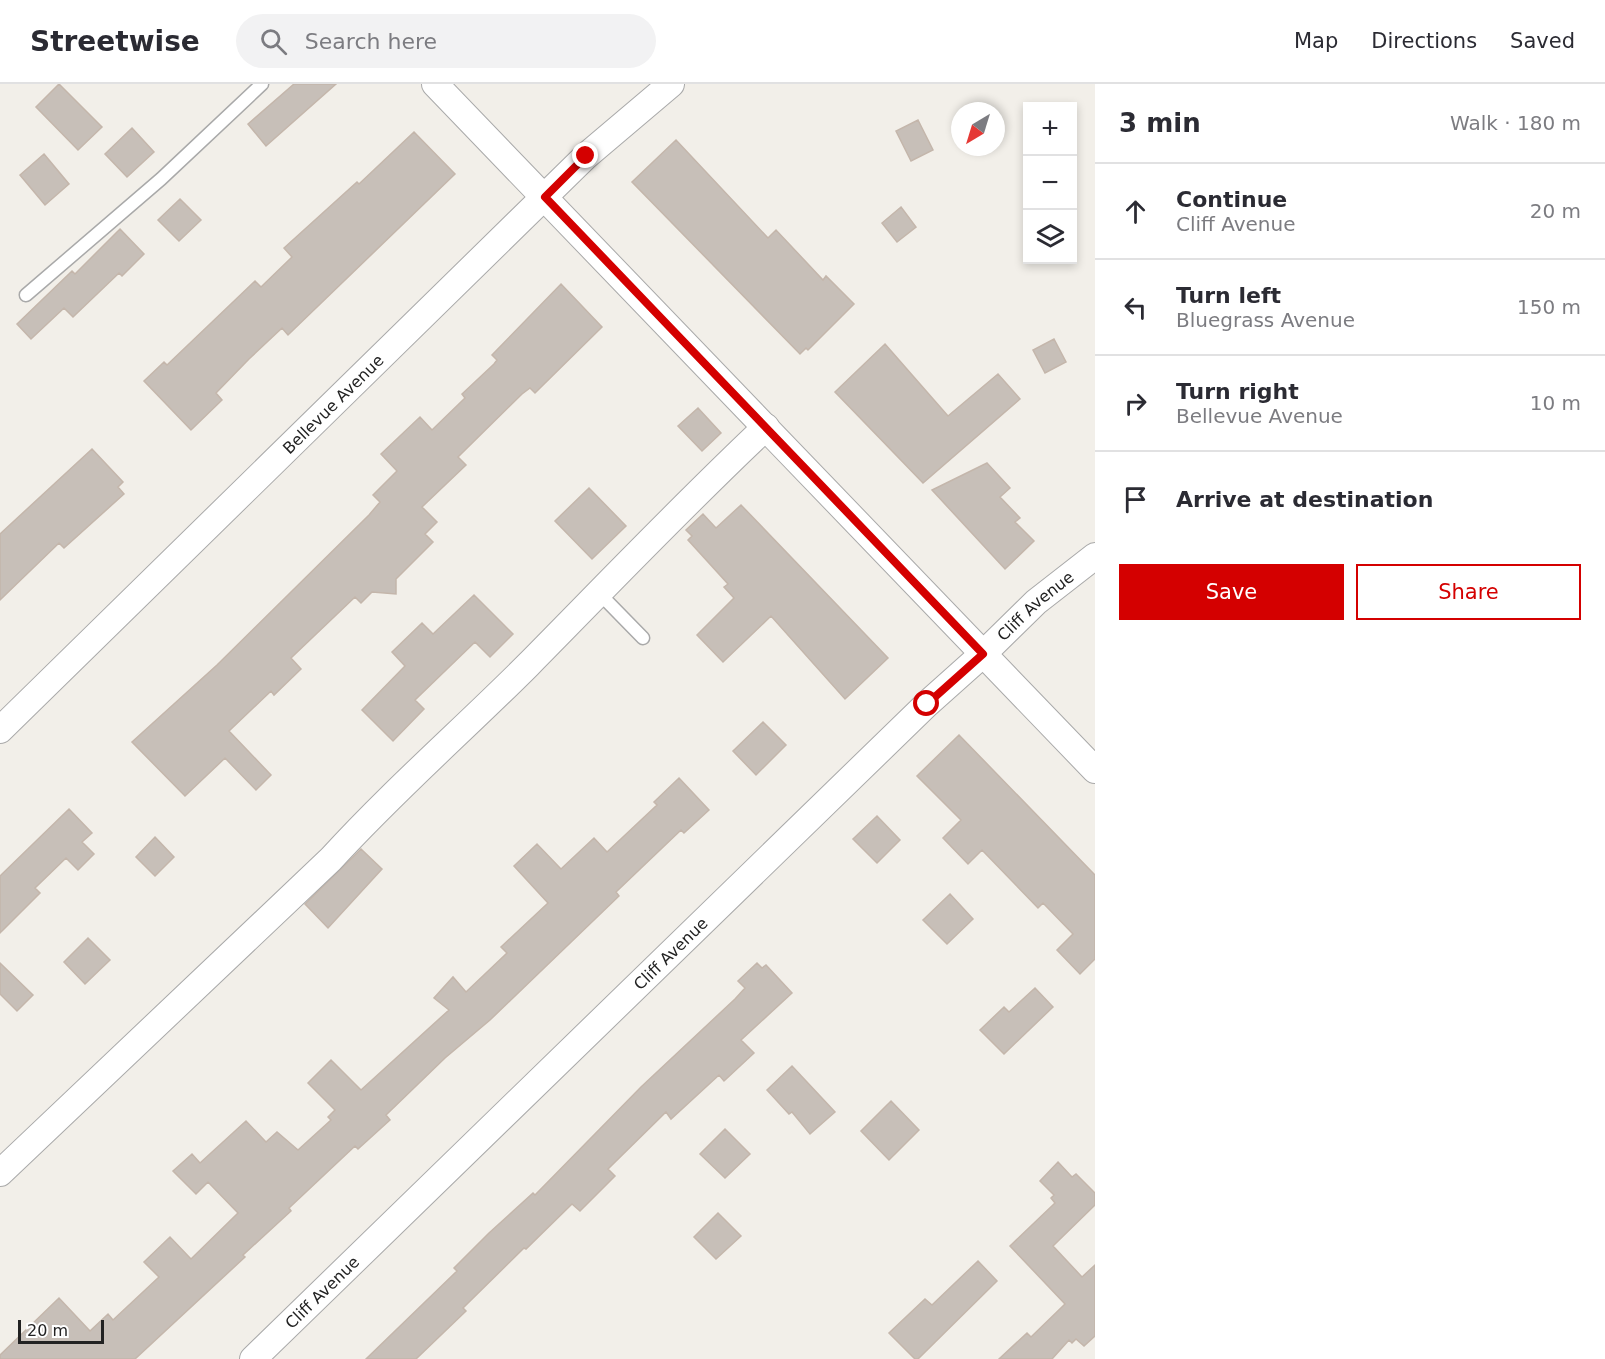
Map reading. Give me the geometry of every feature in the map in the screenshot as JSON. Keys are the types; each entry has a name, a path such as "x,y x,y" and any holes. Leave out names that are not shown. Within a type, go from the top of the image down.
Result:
{"street":[{"path":"435,84 1095,770"},
{"name":"Bellevue Avenue","path":"0,730 586,156 670,84"},
{"path":"0,1173 331,859 372,814 527,666 672,515 766,427"},
{"name":"Cliff Avenue","path":"253,1359 918,712 983,654 1036,602 1095,556"}],"lane":[{"path":"26,296 161,179 262,84"},
{"path":"598,592 643,638"}],"building":[{"path":"59,84 102,127 78,150 36,107"},
{"path":"294,84 336,84 266,146 248,124"},
{"path":"918,120 933,150 911,161 896,131"},
{"path":"132,128 154,152 127,177 105,154"},
{"path":"414,132 455,174 288,335 282,328 249,359 216,393 222,400 191,430 144,381 164,362 167,365 255,281 261,287 292,257 284,248 357,182 359,184"},
{"path":"676,140 768,238 776,230 823,280 826,276 854,304 808,350 806,348 800,354 632,182"},
{"path":"44,154 69,184 45,205 20,175"},
{"path":"180,199 201,220 179,241 158,220"},
{"path":"901,207 916,227 897,242 882,223"},
{"path":"120,229 144,254 122,276 119,273 73,317 64,308 31,339 17,324 72,271 75,274"},
{"path":"561,284 602,327 535,393 530,388 522,394 458,457 466,465 422,507 437,522 425,534 433,542 396,579 396,594 372,592 361,603 355,597 291,658 301,669 274,695 271,691 229,731 271,775 256,790 225,758 185,796 132,742 217,665 369,515 380,502 373,495 397,471 381,454 420,417 432,430 465,398 462,394 494,364 497,360 492,355"},
{"path":"1054,339 1066,362 1045,373 1033,350"},
{"path":"885,344 948,416 998,374 1020,399 923,483 835,392"},
{"path":"698,408 721,433 702,451 678,426"},
{"path":"92,449 123,482 118,487 124,494 64,548 59,543 0,600 0,534"},
{"path":"987,463 1010,488 1000,497 1020,518 1015,522 1034,541 1005,569 932,490"},
{"path":"589,488 626,526 592,559 555,521"},
{"path":"741,505 888,658 845,699 771,616 723,662 697,635 734,598 724,587 728,584 688,540 692,536 686,530 703,514 716,528"},
{"path":"474,595 513,634 490,657 475,642 415,700 424,709 393,741 362,710 405,666 392,652 422,623 433,634"},
{"path":"763,722 786,745 756,775 733,751"},
{"path":"959,735 1095,875 1095,959 1080,974 1057,950 1073,934 1043,903 1038,908 982,850 968,864 943,838 961,820 917,776"},
{"path":"679,778 709,810 684,833 681,830 616,892 619,896 490,1020 445,1058 386,1115 390,1120 358,1149 355,1146 289,1208 291,1211 243,1255 245,1257 135,1359 0,1359 0,1355 59,1298 90,1331 108,1314 113,1320 159,1277 144,1262 170,1237 191,1259 238,1213 208,1182 196,1194 173,1171 192,1154 200,1163 246,1121 266,1142 277,1132 298,1150 331,1120 328,1117 335,1110 308,1083 331,1060 361,1090 449,1010 434,998 453,977 466,992 507,953 501,947 548,903 514,866 537,844 561,869 594,838 607,852 657,805 654,802"},
{"path":"69,809 92,833 82,842 94,854 78,870 66,858 35,888 40,893 0,933 0,876"},
{"path":"877,816 900,840 877,863 853,839"},
{"path":"155,837 174,857 155,876 136,857"},
{"path":"361,849 382,869 328,928 305,904"},
{"path":"950,894 973,919 947,944 923,920"},
{"path":"88,938 110,960 85,984 64,962"},
{"path":"0,963 33,995 17,1011 0,994"},
{"path":"757,963 762,968 766,965 792,993 741,1040 754,1053 724,1081 719,1075 671,1119 666,1112 608,1169 615,1176 580,1211 572,1204 463,1308 466,1311 416,1359 366,1359 457,1271 454,1268 489,1233 533,1193 535,1195 641,1087 735,999 745,988 738,981"},
{"path":"1035,988 1053,1007 1004,1054 980,1030 1004,1007 1009,1012"},
{"path":"792,1066 835,1112 810,1134 792,1112 789,1114 767,1090"},
{"path":"891,1101 919,1130 889,1160 861,1131"},
{"path":"725,1129 750,1154 725,1178 700,1154"},
{"path":"1058,1162 1072,1177 1076,1174 1095,1193 1095,1205 1053,1246 1082,1277 1095,1265 1095,1336 1084,1346 1076,1339 1072,1343 1069,1340 1052,1359 999,1359 1027,1333 1031,1337 1065,1304 1010,1246 1055,1203 1051,1198 1054,1195 1040,1181"},
{"path":"718,1213 741,1236 716,1259 694,1237"},
{"path":"978,1261 997,1281 918,1359 915,1359 889,1333 925,1299 932,1305"}],"route":[{"path":"586,156 545,197 983,654 927,704"}]}
